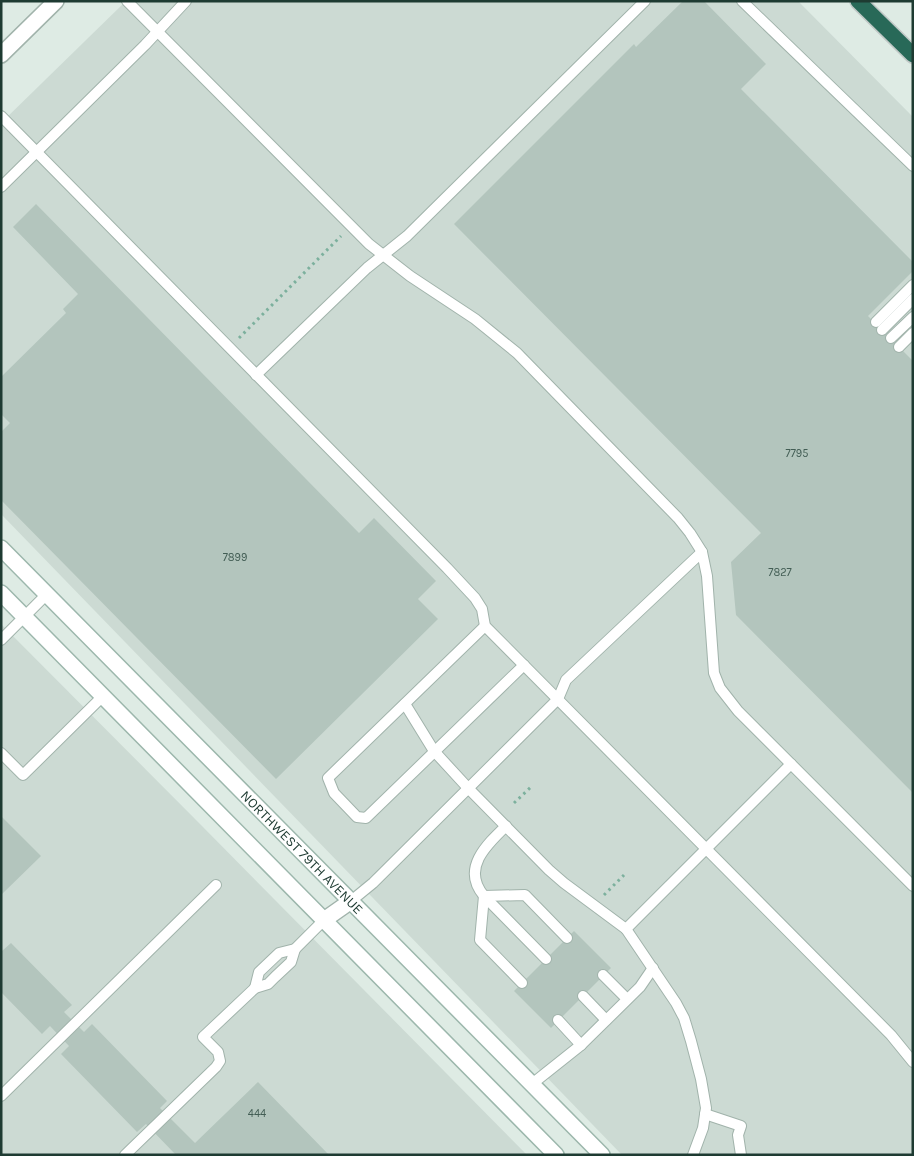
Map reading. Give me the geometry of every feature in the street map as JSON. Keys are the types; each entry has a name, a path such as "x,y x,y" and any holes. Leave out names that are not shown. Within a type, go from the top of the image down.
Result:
{"highway":[{"path":"858,1 913,55"}],"street":[{"path":"1,55 56,1"},
{"name":"NORTHWEST 79TH AVENUE","path":"1,548 602,1155"},
{"path":"1,593 556,1155"},
{"path":"324,920 351,901"}],"lane":[{"path":"127,1 321,197 383,256 475,319 516,353 678,518 702,552 706,576 714,673 720,688 738,711 913,886"},
{"path":"1,187 145,45 186,1"},
{"path":"256,375 367,268 407,236 645,1"},
{"path":"742,1 913,166"},
{"path":"1,116 475,598 482,609 485,626 891,1035 913,1062"},
{"path":"913,285 879,326 913,299"},
{"path":"891,338 913,317"},
{"path":"899,347 913,333"},
{"path":"351,901 373,883 558,699 566,680 702,552"},
{"path":"1,640 47,594"},
{"path":"485,626 328,778 334,793 357,817 366,818 524,665"},
{"path":"1,753 23,775 103,696"},
{"path":"405,704 434,751 468,788 564,883 626,929 676,1003 684,1018 701,1079 706,1108 703,1128 693,1155"},
{"path":"626,929 791,764"},
{"path":"506,826 486,845 477,862 475,878 478,889 546,959"},
{"path":"1,1096 216,886"},
{"path":"484,896 525,895 567,938"},
{"path":"484,896 480,940 522,983"},
{"path":"125,1155 220,1061 218,1052 203,1037 255,988 268,984 291,962 295,949 324,920"},
{"path":"255,988 259,972 279,953 295,949"},
{"path":"532,1084 581,1044 640,987 653,968"},
{"path":"604,975 627,999"},
{"path":"582,996 606,1020"},
{"path":"558,1020 581,1044"},
{"path":"705,1114 741,1126 738,1136 742,1155"}],"path":[{"path":"239,338 342,235"},
{"path":"514,803 532,786"},
{"path":"604,894 624,875"}],"shaded area":[{"path":"126,1 798,1 913,117 913,1155 622,1155 1,514 1,123"},
{"path":"1,624 201,825 527,1155 1,1155"}],"building":[{"path":"683,1 704,1 766,64 741,89 913,262 913,271 868,316 913,361 913,793 736,615 731,562 761,533 454,224 634,44 636,47"},
{"path":"36,204 359,533 374,518 436,581 418,599 438,619 276,779 1,500 1,432 10,423 1,414 1,377 66,313 63,309 78,294 13,227"},
{"path":"1,816 41,856 1,895"},
{"path":"574,931 611,968 551,1028 514,991"},
{"path":"11,943 72,1005 64,1012 84,1032 92,1024 167,1101 160,1108 195,1143 258,1082 329,1155 176,1155 146,1124 137,1132 61,1054 69,1046 50,1026 42,1034 1,992 1,950"}]}
